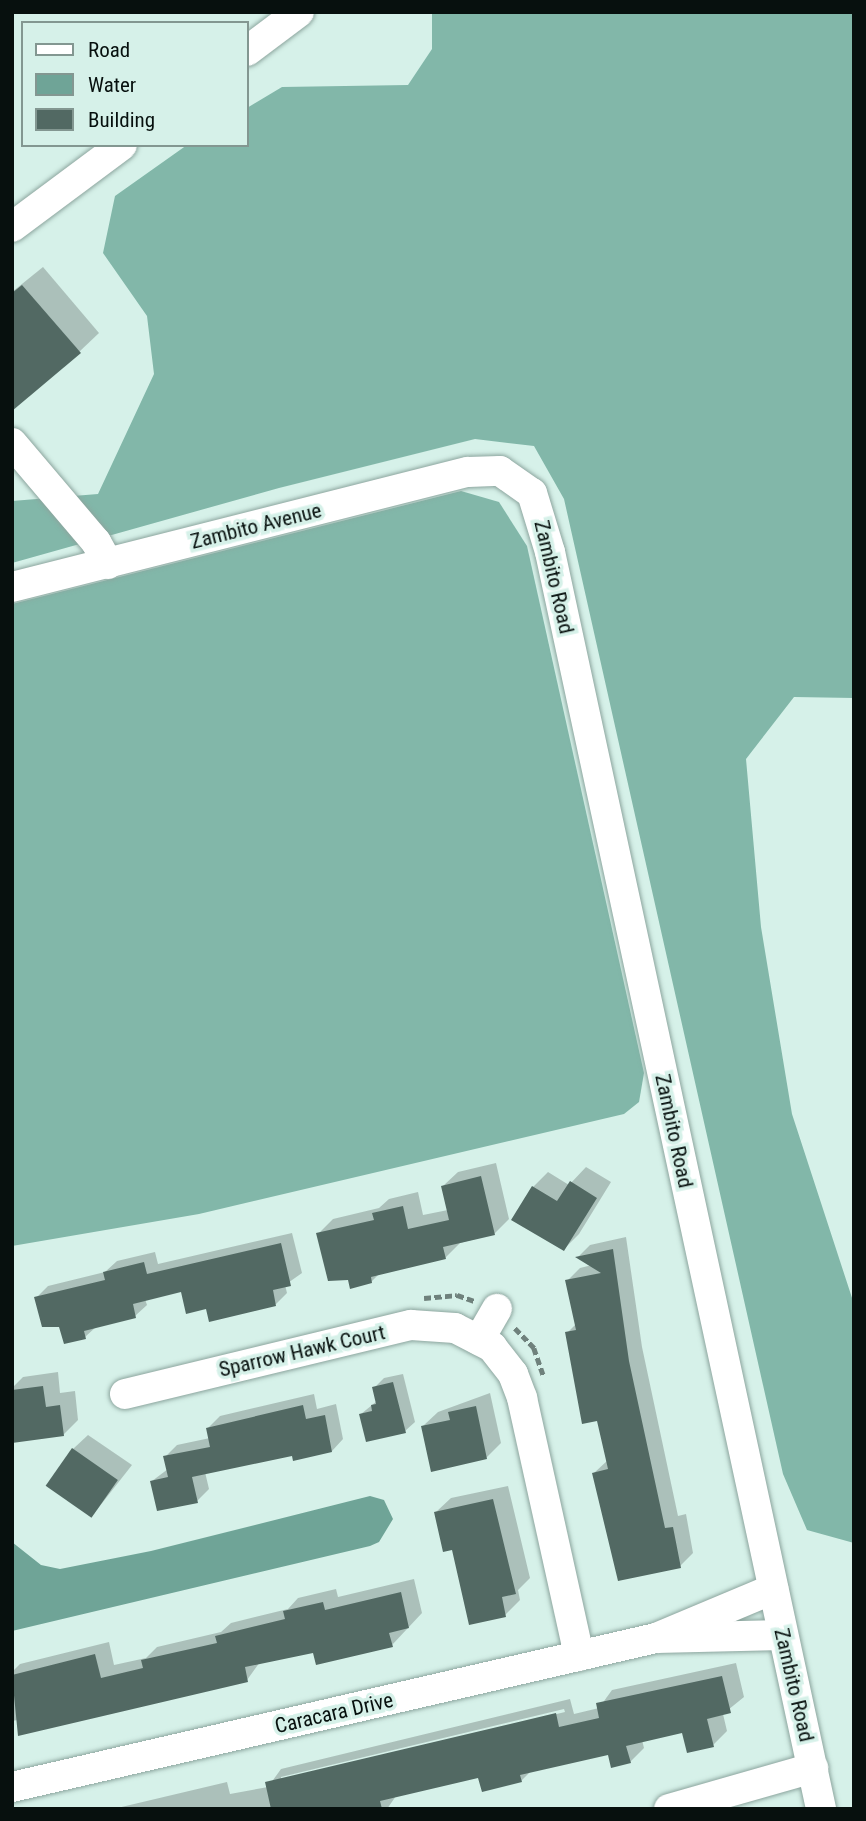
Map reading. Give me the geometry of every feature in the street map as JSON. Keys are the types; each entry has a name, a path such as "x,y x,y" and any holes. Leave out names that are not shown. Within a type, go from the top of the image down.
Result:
{"street":[{"path":"248,50 299,12"},
{"path":"12,227 119,147"},
{"path":"12,443 96,542 108,564"},
{"name":"Zambito Avenue","path":"12,587 468,472 500,471"},
{"name":"Zambito Road","path":"500,471 533,493 550,552 821,1809"},
{"path":"479,1340 497,1309"},
{"name":"Sparrow Hawk Court","path":"125,1394 411,1325 455,1328 492,1347 513,1374 522,1398 579,1656"},
{"name":"Caracara Drive","path":"12,1787 656,1638 773,1589"},
{"name":"Caracara Drive","path":"656,1638 783,1635"},
{"path":"669,1809 813,1768"}],"path":[{"path":"409,1300 457,1295 497,1309 534,1348 545,1382"}],"shaded area":[{"path":"432,12 854,12 854,698 794,697 746,759 761,927 792,1114 854,1304 854,1543 807,1530 783,1474 564,499 534,446 475,439 279,488 12,563 12,501 98,494 154,374 147,316 103,253 115,196 184,147 248,147 248,107 282,87 408,85 432,49"},
{"path":"461,491 499,502 527,546 644,1073 639,1102 624,1114 199,1214 12,1246 12,604"}],"water":[{"path":"370,1496 384,1500 393,1519 379,1542 370,1546 12,1631 12,1542 41,1565 60,1569 151,1551"}],"building":[{"path":"22,285 81,353 12,411 12,293"},
{"path":"481,1176 495,1235 443,1247 446,1259 371,1277 372,1283 350,1289 348,1280 328,1281 316,1233 374,1220 372,1213 403,1206 408,1229 449,1220 441,1186"},
{"path":"570,1181 597,1198 564,1251 511,1220 532,1186 557,1201"},
{"path":"281,1243 291,1286 273,1290 276,1306 209,1322 206,1309 186,1314 181,1292 133,1304 136,1318 84,1331 86,1339 64,1344 59,1327 42,1327 34,1297 105,1280 103,1272 144,1262 147,1274"},
{"path":"613,1249 629,1361 665,1528 673,1527 681,1568 618,1581 592,1473 608,1469 597,1421 582,1424 565,1332 576,1330 565,1280 601,1273 575,1257"},
{"path":"393,1382 406,1433 366,1442 359,1414 372,1411 371,1405 376,1404 372,1387"},
{"path":"43,1386 46,1407 60,1405 64,1436 12,1443 12,1390"},
{"path":"303,1405 306,1419 325,1415 332,1452 293,1461 292,1456 192,1477 198,1503 157,1511 150,1481 168,1477 163,1456 210,1447 206,1428"},
{"path":"476,1406 487,1459 431,1472 421,1426 450,1420 448,1412"},
{"path":"72,1448 118,1480 91,1518 46,1486"},
{"path":"493,1499 516,1594 502,1597 506,1617 469,1625 452,1550 443,1552 434,1512"},
{"path":"401,1592 409,1628 389,1633 393,1647 316,1665 313,1653 245,1667 248,1682 18,1736 12,1675 95,1654 101,1678 143,1668 141,1660 217,1643 215,1636 285,1619 283,1611 323,1602 325,1610"},
{"path":"722,1676 731,1713 707,1719 714,1747 687,1753 682,1733 626,1746 631,1763 611,1768 608,1755 520,1775 522,1782 482,1792 478,1778 380,1801 382,1809 271,1809 265,1782 556,1713 559,1727 599,1718 596,1703"}]}
